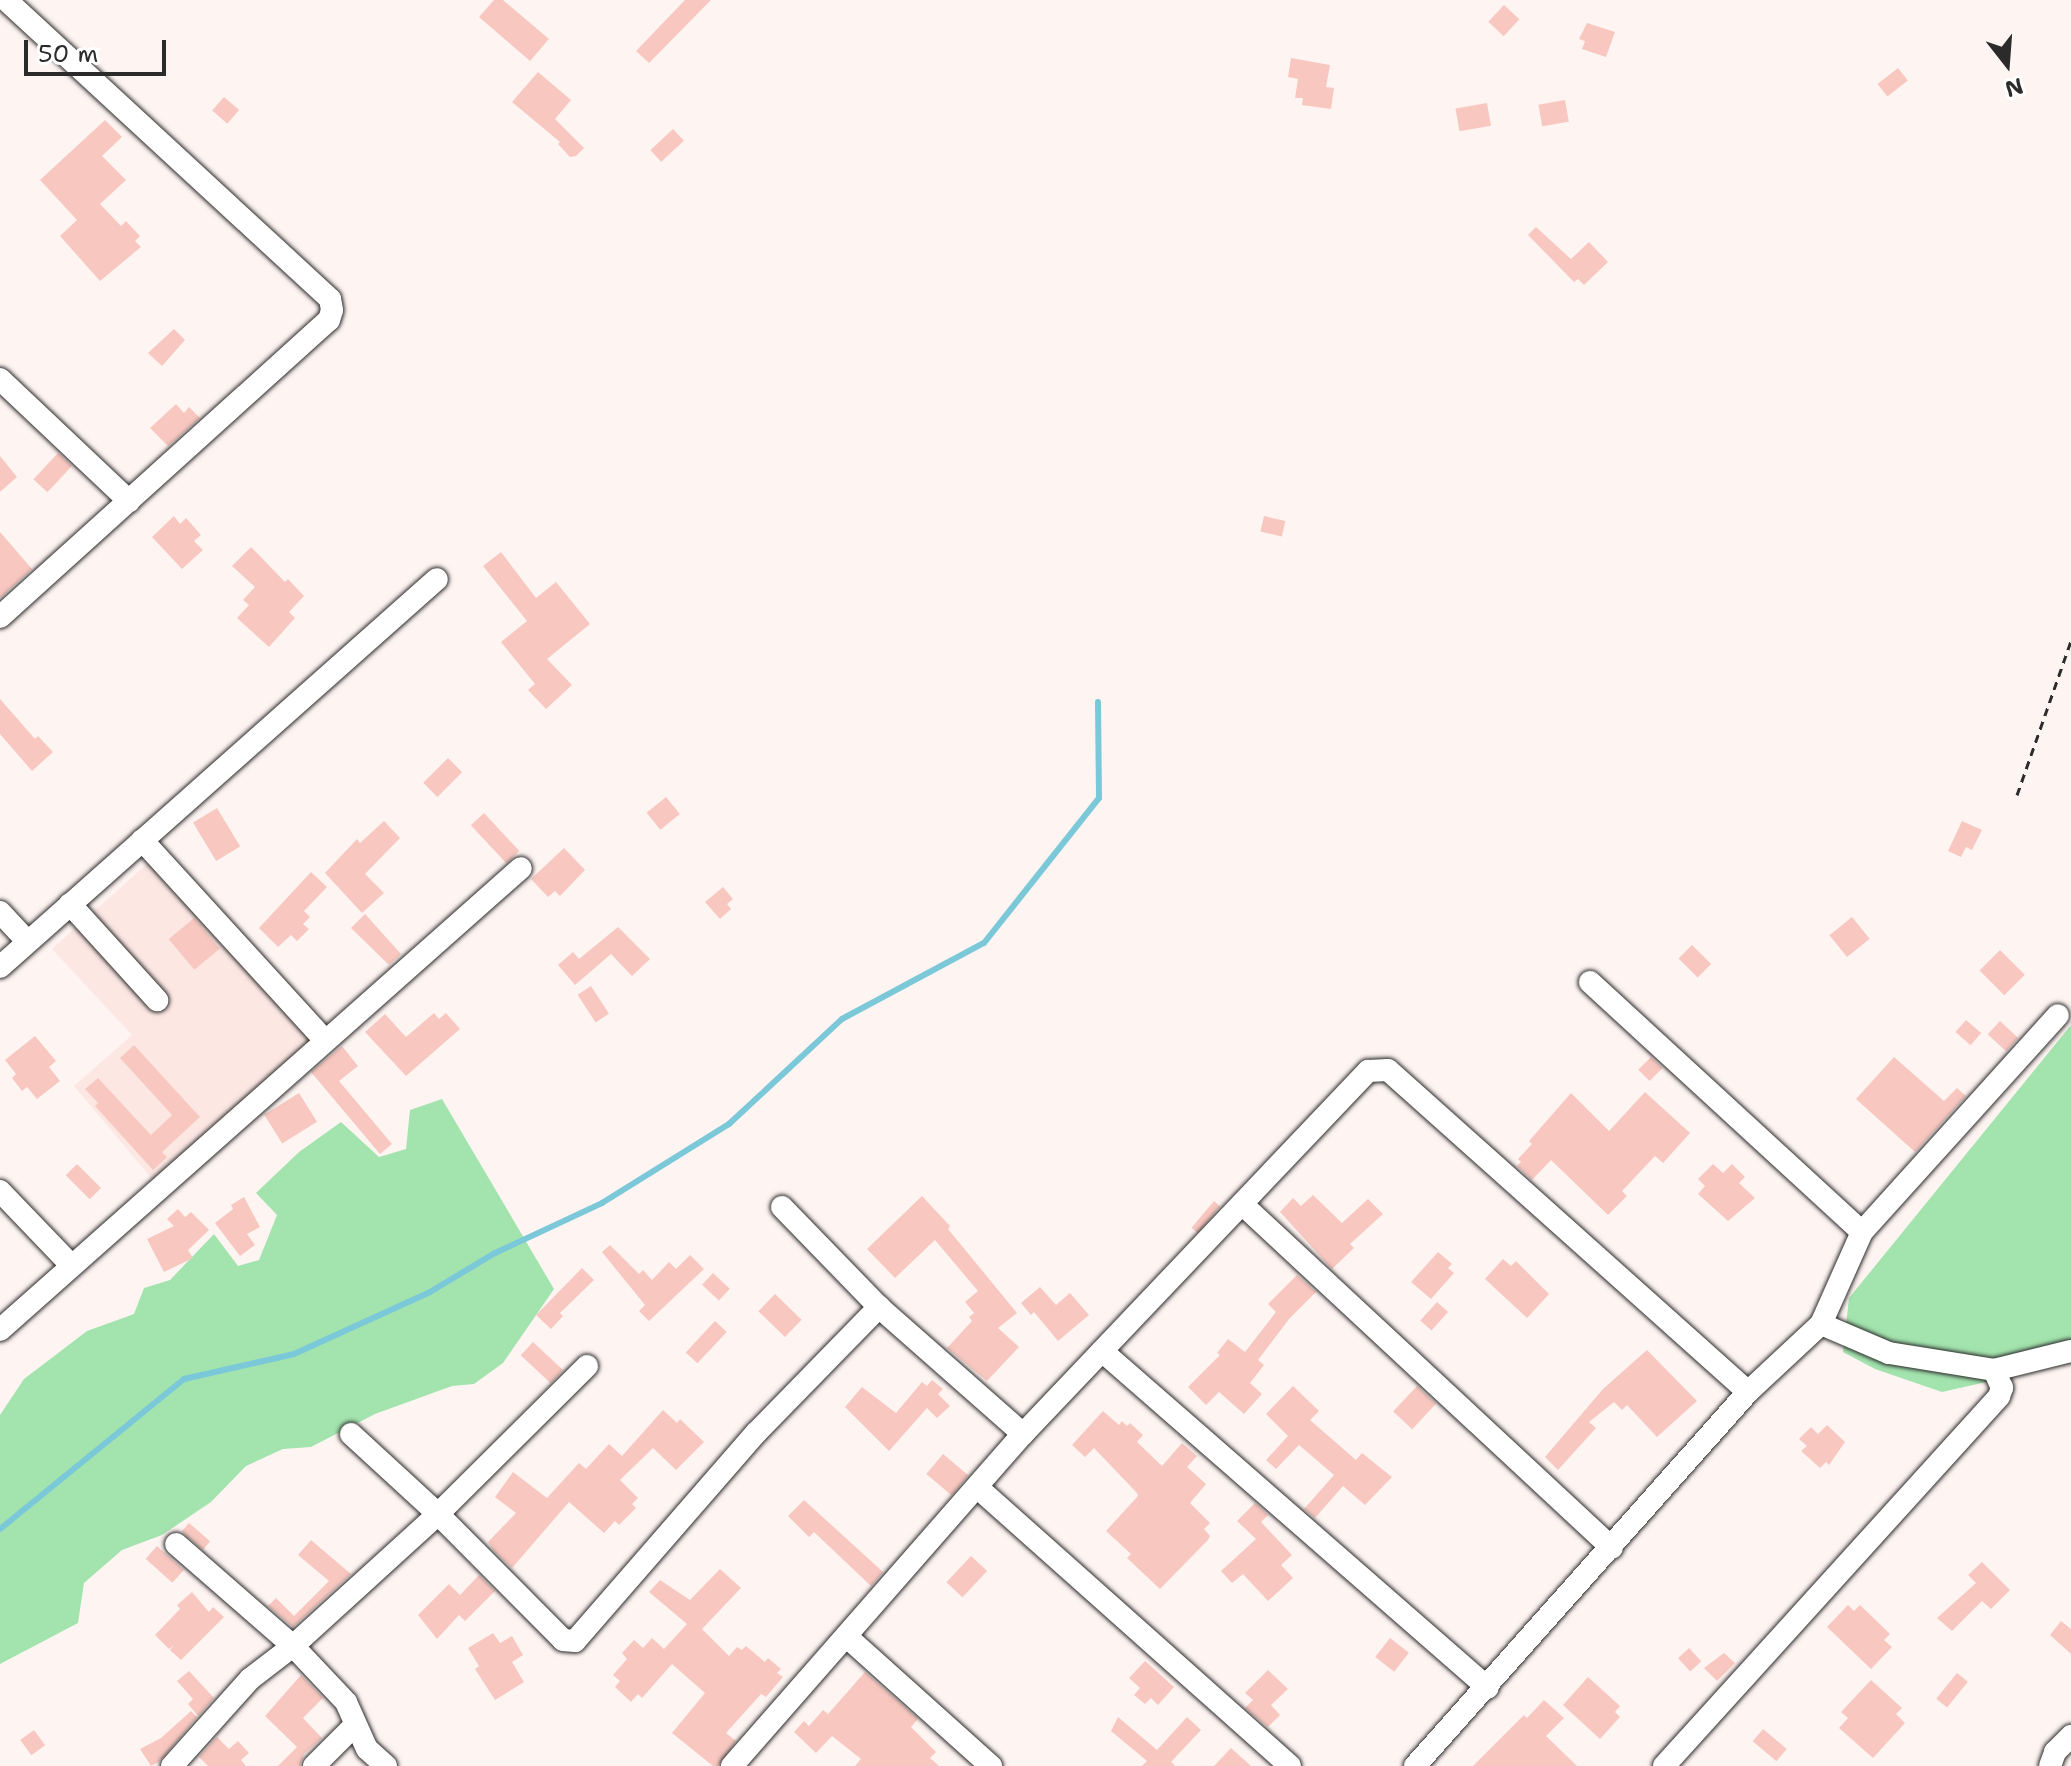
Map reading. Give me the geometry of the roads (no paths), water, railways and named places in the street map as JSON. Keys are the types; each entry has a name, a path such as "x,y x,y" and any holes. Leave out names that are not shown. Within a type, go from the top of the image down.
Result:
{"street":[{"path":"0,617 329,320 330,299 6,0"},
{"path":"0,379 129,501"},
{"path":"0,967 437,579"},
{"path":"142,840 324,1039"},
{"path":"0,1330 70,1264 521,868"},
{"path":"70,904 157,1000"},
{"path":"0,912 27,941"},
{"path":"1590,982 1862,1232"},
{"path":"1415,1766 1488,1688 1748,1392 1821,1324 1862,1232 2058,1015"},
{"path":"732,1766 1023,1434 1368,1071 1388,1070 1748,1392"},
{"path":"0,1191 70,1264"},
{"path":"1242,1204 1612,1548"},
{"path":"782,1207 879,1307 1023,1434"},
{"path":"351,1434 438,1514 563,1640 579,1639 757,1432 879,1307"},
{"path":"1821,1324 1889,1353 1994,1370 2071,1351"},
{"path":"1102,1351 1488,1688"},
{"path":"172,1766 250,1679 293,1646 438,1514 587,1366"},
{"path":"1664,1766 1999,1396 2002,1388 1994,1370"},
{"path":"977,1487 1290,1766"},
{"path":"176,1544 293,1646 346,1702 354,1726 367,1749 386,1766"},
{"path":"846,1636 991,1766"},
{"path":"314,1766 354,1726"},
{"path":"2050,1766 2055,1752 2071,1736"}],"waterway":[{"path":"0,1529 184,1379 294,1354 430,1292 495,1253 602,1203 729,1124 842,1019 984,943 1099,798 1098,702"}]}
